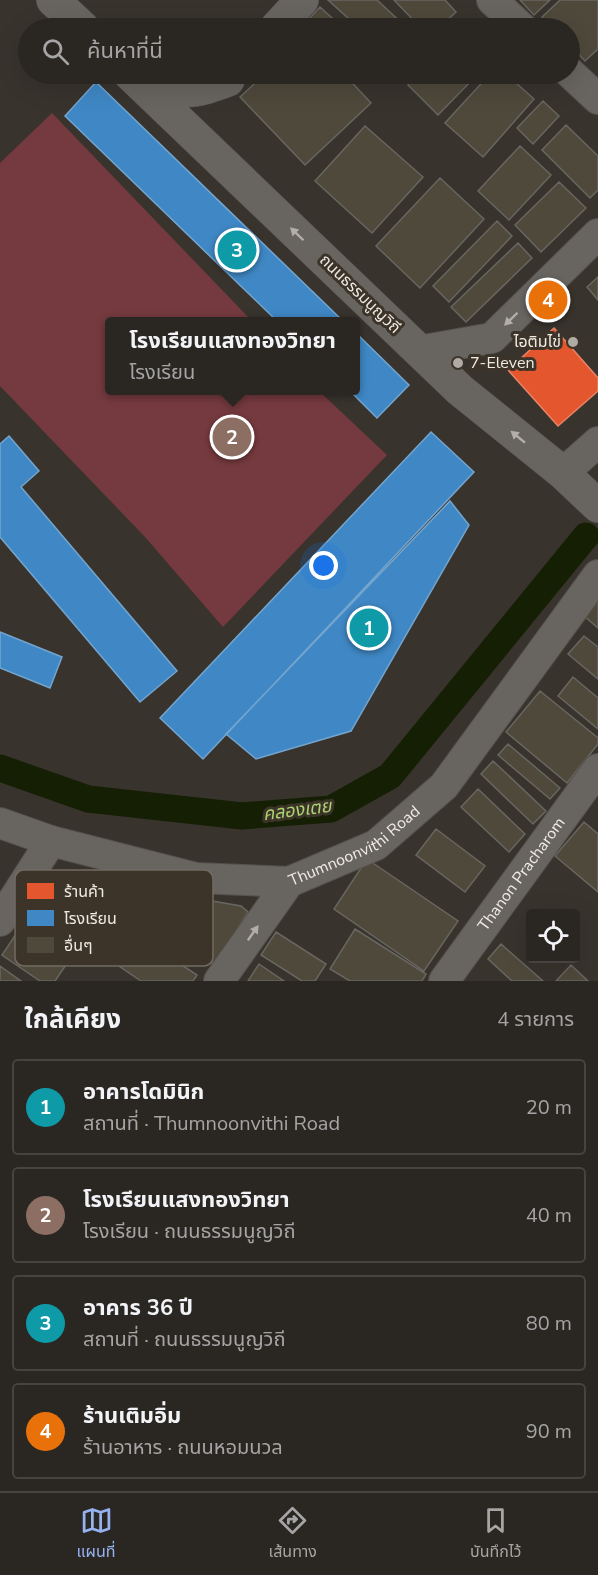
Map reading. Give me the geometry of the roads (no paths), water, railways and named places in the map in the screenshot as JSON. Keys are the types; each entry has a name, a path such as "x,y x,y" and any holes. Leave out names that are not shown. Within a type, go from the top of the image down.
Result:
{"street":[{"path":"53,0 72,18"},
{"path":"75,0 94,18"},
{"path":"285,18 302,0"},
{"path":"492,0 511,18"},
{"path":"580,82 598,99"},
{"name":"ถนนธรรมนูญวิถี","path":"141,84 460,390 563,473 598,506"},
{"path":"161,84 187,91 201,90 214,84"},
{"path":"187,128 224,84"},
{"path":"419,351 492,338 598,234"},
{"path":"563,473 598,442"},
{"name":"Thumnoonvithi Road","path":"213,879 289,882 376,845 444,786 598,575"},
{"name":"Thanon Pracharom","path":"444,981 588,806 598,769"},
{"name":"Thumnoonvithi Road","path":"0,823 51,841 165,870"},
{"path":"33,870 51,841"},
{"path":"219,981 289,882"},
{"path":"0,921 15,897"}],"waterway":[{"name":"คลองเตย","path":"0,768 88,799 242,816 331,809 390,776 586,536"}],"place":[{"name":"อาคาร 36 ปี","path":"237,250"},
{"name":"ร้านเติมอิ่ม","path":"548,300"},
{"name":"ไอติมไข่","path":"573,342"},
{"name":"7-Eleven","path":"458,363"},
{"name":"โรงเรียนแสงทองวิทยา","path":"232,437"},
{"name":"อาคารโดมินิก","path":"369,628"}]}
